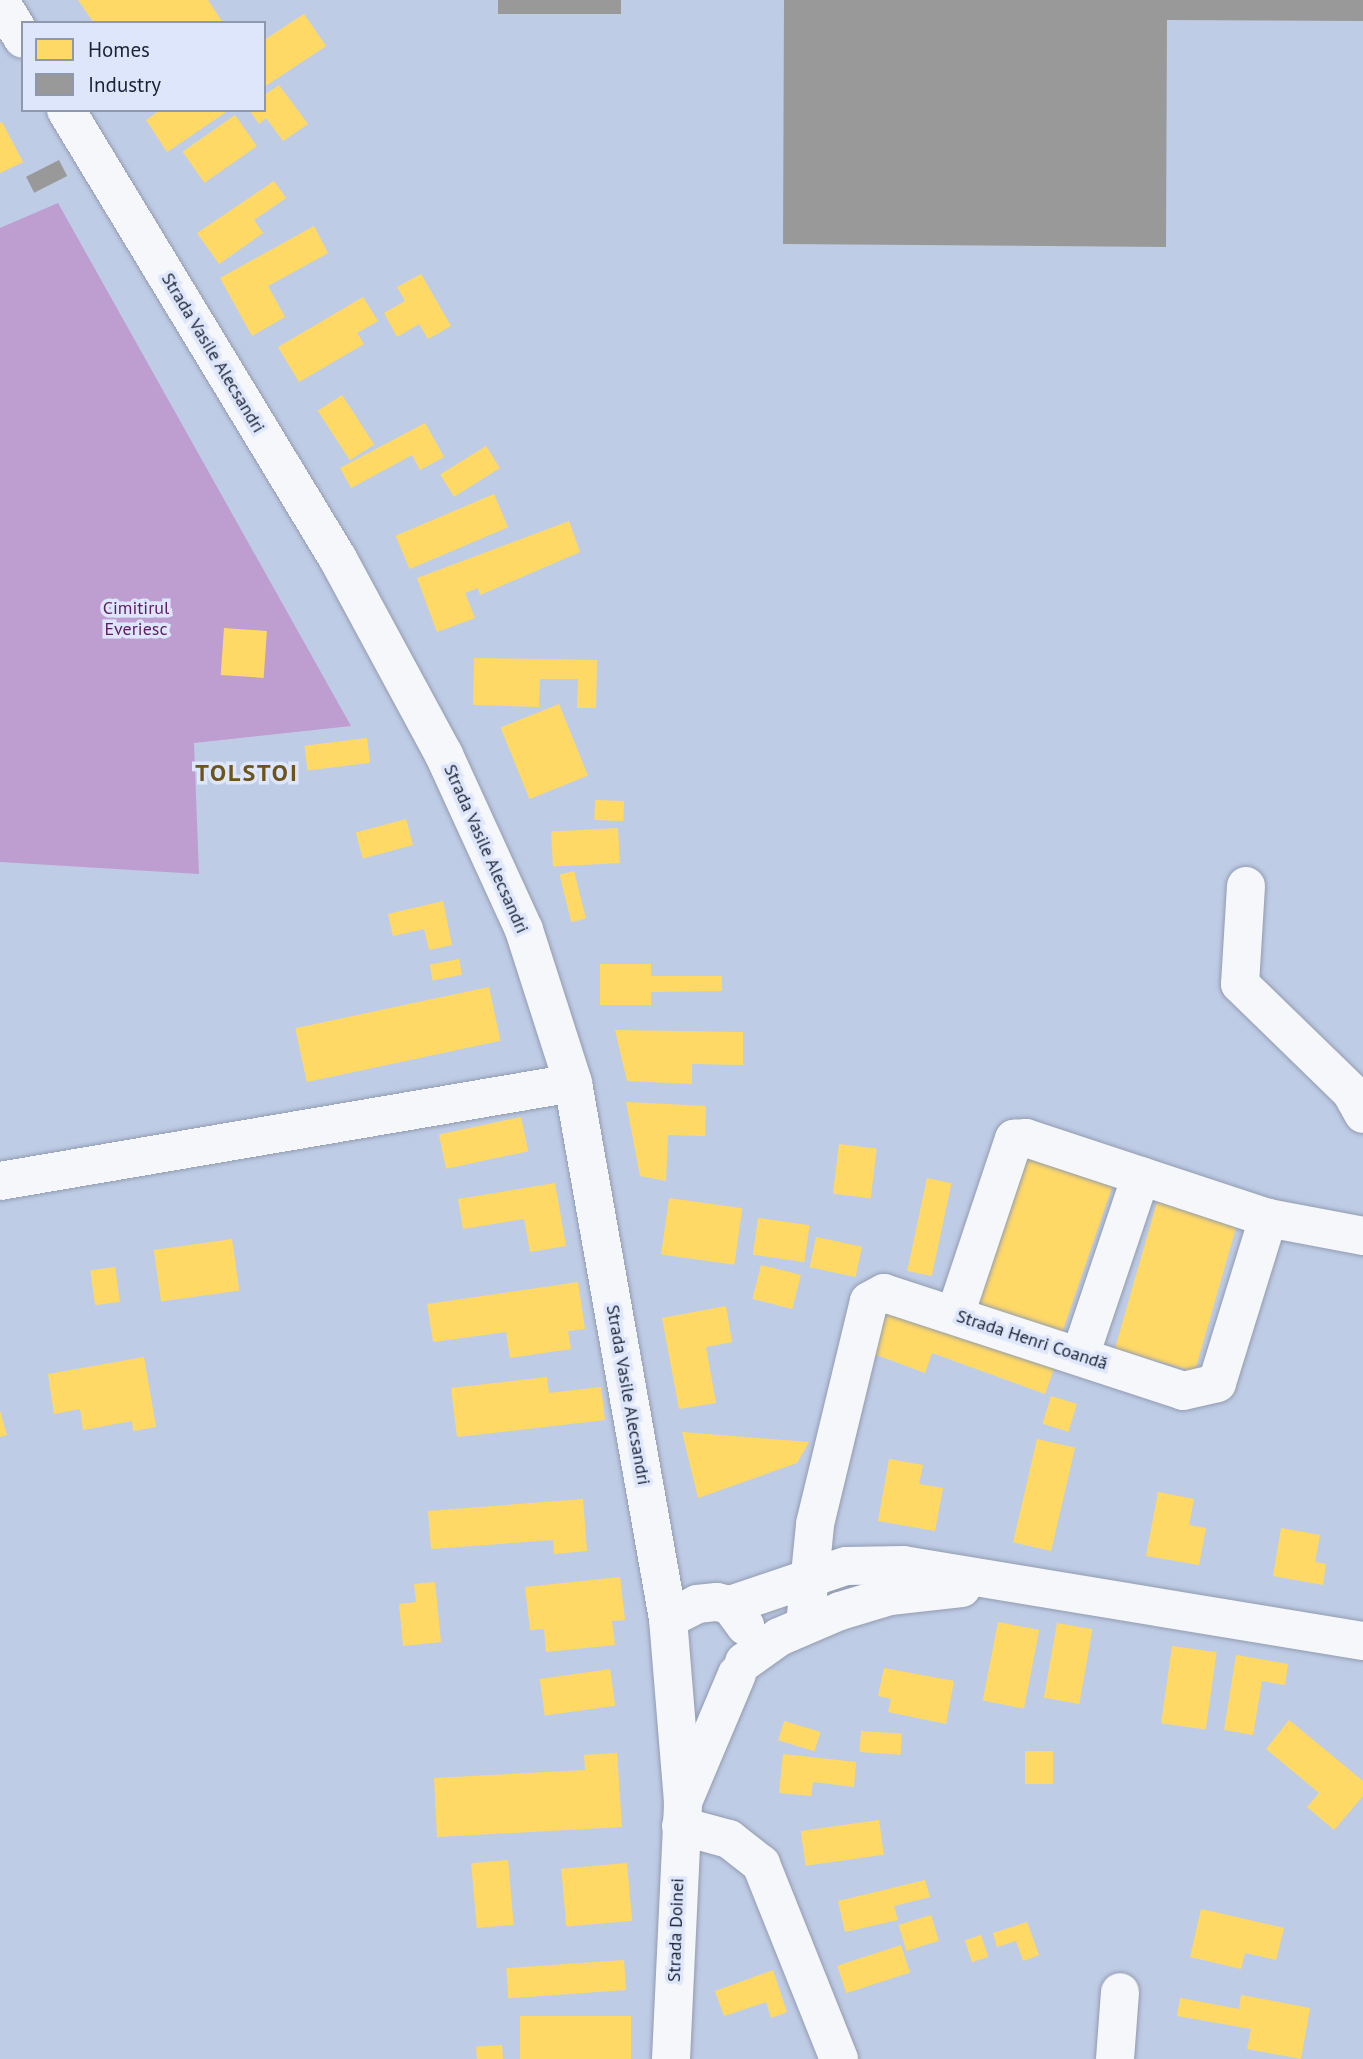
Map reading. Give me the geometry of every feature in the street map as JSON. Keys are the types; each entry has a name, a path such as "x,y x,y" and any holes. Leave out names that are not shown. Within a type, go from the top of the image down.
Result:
{"street":[{"path":"0,1 21,36"},
{"name":"Strada Vasile Alecsandri","path":"67,112 338,559 444,755 524,930 573,1083 668,1619 673,1675"},
{"path":"1246,886 1240,984 1351,1092 1363,1114"},
{"path":"0,1181 573,1083"},
{"path":"955,1315 1014,1139 1142,1176 1268,1218 1363,1236"},
{"path":"1080,1356 1142,1176"},
{"name":"Strada Henri Coandă","path":"804,1625 804,1584 869,1301 884,1293 1183,1391 1217,1383 1268,1218"},
{"path":"668,1619 697,1604 730,1605 804,1584 846,1566 878,1563 1363,1641"},
{"path":"673,1675 701,1688 741,1668 804,1625 890,1596 1013,1584"},
{"path":"730,1605 748,1637 741,1668"},
{"name":"Strada Doinei","path":"682,1814 741,1668"},
{"name":"Strada Doinei","path":"671,2059 682,1814 673,1675"},
{"path":"682,1814 729,1839 761,1864 839,2059"},
{"path":"1115,2059 1120,1992"}],"green space":[{"name":"Cimitirul Everiesc","path":"58,203 351,726 194,743 199,874 0,862 0,228"}],"building: Homes":[{"path":"78,0 208,0 222,21 93,21"},
{"path":"304,14 326,46 266,86 266,39"},
{"path":"279,85 308,124 283,141 266,118 259,124 250,112 266,112 266,94"},
{"path":"157,112 226,112 167,152 146,120"},
{"path":"235,115 257,146 204,183 183,152"},
{"path":"2,122 23,162 0,173 0,123"},
{"path":"274,181 286,198 254,220 263,233 219,264 197,233"},
{"path":"314,226 328,253 268,286 285,317 252,336 220,278"},
{"path":"421,274 451,326 428,339 419,324 397,337 384,313 405,301 397,287"},
{"path":"363,297 378,321 357,333 364,344 299,382 278,347"},
{"path":"342,395 374,444 350,460 318,411"},
{"path":"425,423 444,457 420,470 412,455 351,488 340,468"},
{"path":"486,446 500,468 454,497 440,475"},
{"path":"494,494 508,527 410,569 396,536"},
{"path":"569,521 580,552 480,595 478,588 465,593 475,618 437,632 417,578"},
{"path":"224,628 267,631 264,678 221,675"},
{"path":"474,658 597,660 596,708 577,708 578,679 540,679 539,707 473,705"},
{"path":"559,704 588,775 529,799 501,728"},
{"path":"367,738 370,763 308,770 304,746"},
{"path":"595,800 624,801 623,821 594,820"},
{"path":"406,819 413,845 363,859 356,832"},
{"path":"618,828 620,863 553,866 551,832"},
{"path":"574,871 586,919 571,922 559,875"},
{"path":"443,901 452,945 429,950 424,929 393,936 388,914"},
{"path":"459,959 462,975 433,980 430,965"},
{"path":"600,964 651,964 651,976 722,976 722,991 651,992 651,1005 600,1005"},
{"path":"489,987 500,1041 307,1082 295,1028"},
{"path":"615,1030 743,1032 743,1065 692,1064 692,1084 627,1081"},
{"path":"626,1102 706,1106 705,1136 668,1135 666,1181 640,1176"},
{"path":"521,1117 528,1151 446,1169 439,1134"},
{"path":"839,1144 877,1149 871,1198 833,1194"},
{"path":"1027,1155 1113,1185 1062,1333 976,1303"},
{"path":"927,1178 951,1183 932,1276 907,1271"},
{"path":"555,1183 566,1246 530,1252 524,1219 463,1229 458,1199"},
{"path":"669,1198 742,1208 734,1265 661,1254"},
{"path":"1157,1202 1237,1225 1195,1372 1115,1349"},
{"path":"758,1218 809,1225 804,1262 753,1255"},
{"path":"816,1237 862,1247 856,1277 810,1267"},
{"path":"232,1239 239,1290 161,1301 154,1250"},
{"path":"761,1265 801,1275 792,1309 753,1299"},
{"path":"115,1267 120,1302 95,1305 90,1270"},
{"path":"578,1282 585,1329 568,1331 571,1349 510,1358 506,1332 433,1342 427,1304"},
{"path":"890,1303 1056,1363 1045,1394 932,1353 925,1373 871,1353"},
{"path":"726,1306 732,1342 706,1347 716,1403 679,1409 662,1318"},
{"path":"144,1357 156,1427 133,1431 132,1421 83,1430 80,1409 54,1414 48,1374"},
{"path":"547,1377 549,1393 601,1387 605,1420 457,1437 451,1388"},
{"path":"1051,1396 1077,1404 1068,1432 1043,1424"},
{"path":"0,1411 7,1435 0,1437"},
{"path":"682,1432 809,1442 797,1463 698,1498"},
{"path":"1037,1439 1075,1448 1051,1551 1013,1542"},
{"path":"889,1459 923,1465 919,1484 943,1488 935,1531 878,1521"},
{"path":"1158,1492 1194,1499 1189,1525 1206,1528 1199,1565 1146,1556"},
{"path":"583,1499 587,1551 554,1554 553,1540 431,1549 428,1511"},
{"path":"1281,1528 1320,1535 1315,1562 1326,1564 1323,1585 1273,1576"},
{"path":"620,1577 625,1620 612,1621 615,1645 546,1652 544,1629 530,1630 525,1587"},
{"path":"435,1582 441,1642 403,1646 399,1604 416,1602 414,1584"},
{"path":"998,1622 1039,1630 1024,1709 983,1701"},
{"path":"1057,1623 1092,1629 1079,1704 1044,1698"},
{"path":"1172,1646 1217,1652 1206,1730 1161,1723"},
{"path":"1236,1655 1288,1664 1285,1685 1262,1681 1253,1735 1224,1730"},
{"path":"884,1668 954,1681 946,1724 888,1712 891,1699 878,1696"},
{"path":"610,1669 615,1706 545,1716 540,1679"},
{"path":"1289,1720 1363,1781 1363,1796 1334,1830 1307,1807 1319,1793 1266,1749"},
{"path":"784,1721 820,1732 814,1751 778,1740"},
{"path":"861,1731 902,1734 900,1755 860,1752"},
{"path":"1025,1751 1053,1751 1053,1784 1025,1784"},
{"path":"617,1753 622,1827 437,1837 434,1778 585,1770 584,1755"},
{"path":"783,1754 856,1762 854,1787 813,1782 811,1796 779,1793"},
{"path":"879,1820 884,1855 806,1866 801,1831"},
{"path":"508,1860 514,1925 477,1928 471,1863"},
{"path":"627,1863 632,1921 566,1927 561,1869"},
{"path":"925,1880 930,1897 894,1906 898,1920 845,1932 838,1901"},
{"path":"1201,1909 1284,1928 1276,1960 1245,1953 1241,1969 1190,1957"},
{"path":"931,1915 939,1941 906,1951 898,1925"},
{"path":"1027,1922 1039,1955 1023,1961 1016,1941 997,1947 993,1933"},
{"path":"981,1935 988,1957 972,1962 965,1940"},
{"path":"901,1945 910,1973 846,1993 837,1966"},
{"path":"624,1960 626,1990 508,1998 506,1968"},
{"path":"773,1970 787,2012 771,2018 766,2002 724,2016 715,1991"},
{"path":"1241,1995 1310,2008 1301,2059 1247,2049 1251,2029 1177,2016 1180,1998 1239,2009"},
{"path":"520,2016 631,2016 631,2059 520,2059"},
{"path":"502,2045 503,2059 477,2059 476,2047"}],"building: Industry":[{"path":"498,0 621,0 621,14 498,14"},
{"path":"784,0 1363,0 1363,21 1167,20 1166,247 783,244"},
{"path":"59,160 67,176 34,193 26,177"}],"district":[{"name":"TOLSTOI","path":"247,773"}]}
